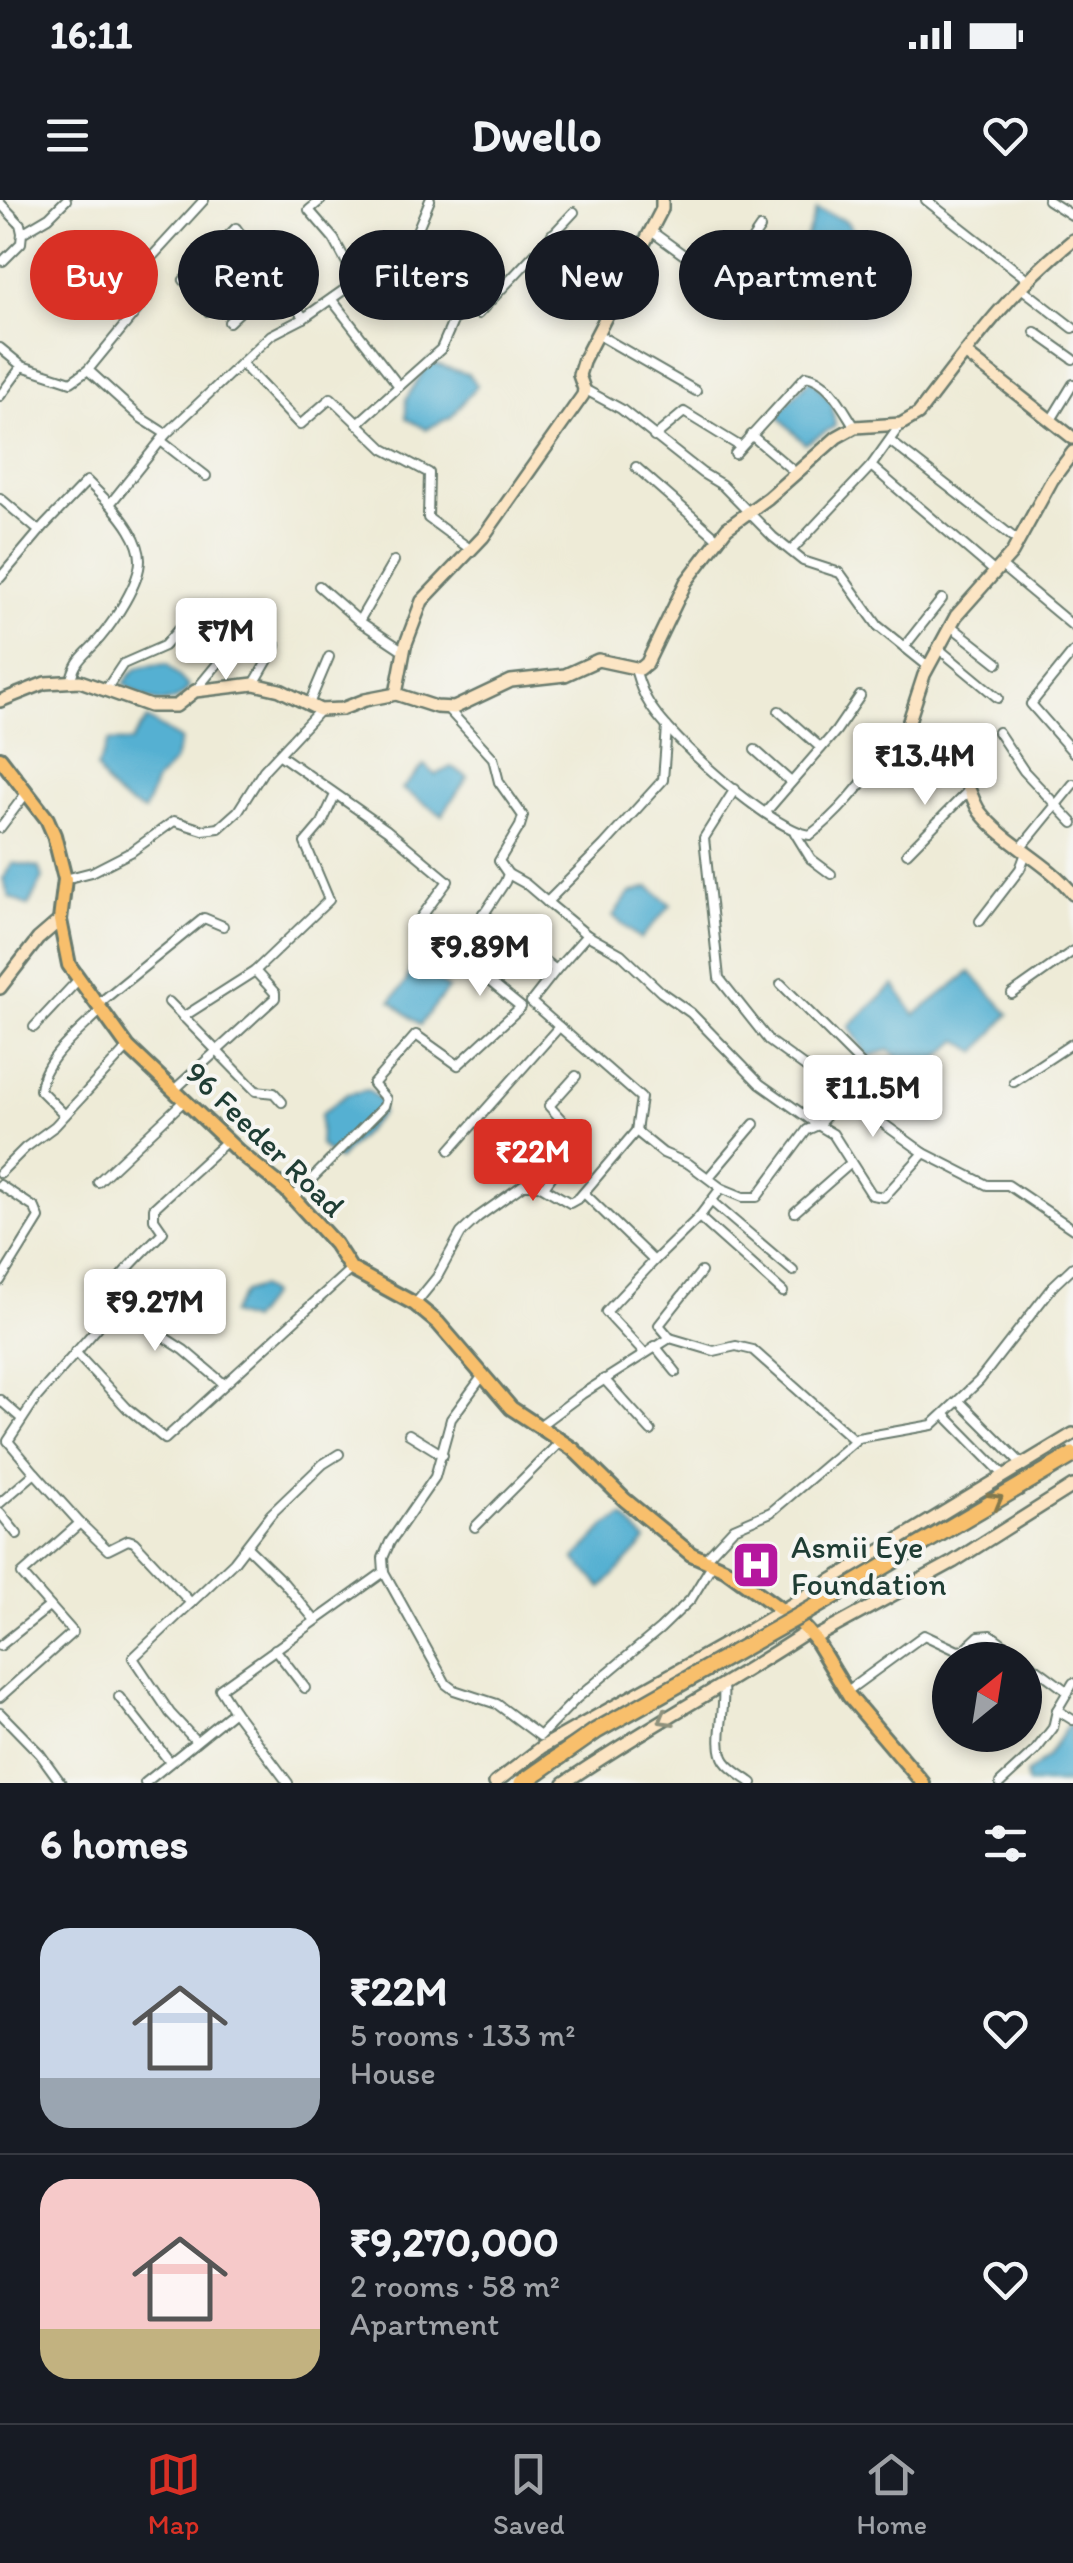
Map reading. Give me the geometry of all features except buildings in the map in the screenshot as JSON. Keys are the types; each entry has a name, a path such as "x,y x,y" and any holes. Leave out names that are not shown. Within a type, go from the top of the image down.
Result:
{"highway":[{"path":"522,1783 596,1731 815,1608 1073,1455"}],"main road":[{"name":"96 Feeder Road","path":"0,758 47,819 65,878 60,920 69,965 128,1047 227,1142 294,1198 351,1269 415,1304 438,1323 512,1408 573,1449 648,1520 691,1554 709,1561 783,1610 808,1632"},
{"path":"808,1632 846,1692 923,1783"}],"street":[{"path":"22,233 50,217 66,200"},
{"path":"0,348 22,366 71,382 88,370 147,298 151,283 149,260 204,200"},
{"path":"320,200 309,210 339,248"},
{"path":"417,230 430,200"},
{"path":"651,230 664,200"},
{"path":"926,200 1073,328"},
{"path":"1048,200 1073,216"},
{"path":"0,203 20,224 22,233 21,243 3,261"},
{"path":"556,230 574,212"},
{"path":"791,551 871,466 902,424 918,414 990,318 1073,240"},
{"path":"505,285 525,263"},
{"path":"319,308 339,295"},
{"path":"332,300 399,386"},
{"path":"110,504 119,498 163,437 240,362 271,335 300,320"},
{"path":"357,424 440,348 453,320"},
{"path":"604,320 579,375 584,389 620,409 722,485 791,551 816,566 840,573 878,626 928,667"},
{"path":"1035,332 1073,359"},
{"path":"597,334 696,391"},
{"path":"965,352 1073,438"},
{"path":"240,362 300,425 331,398 384,448 430,473 428,518 470,549"},
{"path":"0,396 22,366"},
{"path":"88,370 206,476"},
{"path":"654,437 684,412 738,450 806,376 817,378 838,400 855,427"},
{"path":"1051,420 1073,384"},
{"path":"396,694 404,651 422,601 483,537 577,405 584,389"},
{"path":"195,692 254,684 280,690 314,707 342,709 396,694 454,708 510,681 565,675 598,660 635,669 647,664 686,582 718,539 837,437 855,427 902,424"},
{"path":"752,434 796,473"},
{"path":"890,441 1018,541"},
{"path":"795,833 810,835 831,819 908,724 928,667 951,626 1018,541 1052,480 1073,452"},
{"path":"871,466 1073,626"},
{"path":"636,467 718,539"},
{"path":"0,578 87,481 110,504 132,536 140,557 138,570 116,618 74,662 70,683"},
{"path":"0,498 40,531"},
{"path":"359,620 394,561"},
{"path":"319,586 404,651"},
{"path":"904,647 942,599"},
{"path":"106,688 122,664 164,646 190,616"},
{"path":"951,626 998,663"},
{"path":"0,701 44,682 80,681 150,706 176,706 195,692 228,651 238,652 260,631 276,646 254,684"},
{"path":"939,649 998,698"},
{"path":"1073,652 1031,704 1073,752"},
{"path":"65,878 92,872 174,821 203,830 219,828 238,812 264,770 280,756 314,707 329,657"},
{"path":"635,669 641,689 667,726 735,788 795,833 811,859 830,874"},
{"path":"765,813 860,696"},
{"path":"446,708 493,758 499,782 523,816 499,861 508,874 587,934 621,954 661,992 691,1013 760,1084 833,1134 872,1195 884,1197 924,1153"},
{"path":"779,711 821,748"},
{"path":"908,724 936,743 963,776 979,811 1060,878 1073,894"},
{"path":"546,902 604,846 663,780 667,726"},
{"path":"998,732 1024,771 1073,823"},
{"path":"755,750 791,782"},
{"path":"280,756 387,830 448,881 419,920 521,1008 458,1065 416,1034 373,1084 386,1098 379,1112 294,1198"},
{"path":"980,921 1020,869 1023,851 1073,784"},
{"path":"735,788 704,838 719,978 770,1041 843,1097 924,1153 987,1185 1008,1186 1073,1228"},
{"path":"907,854 969,790"},
{"path":"0,828 27,792"},
{"path":"183,1017 255,971 329,900 305,843 322,823 335,795"},
{"path":"457,955 508,874"},
{"path":"483,913 556,970"},
{"path":"64,1115 40,1090 49,1066 99,1008 204,918 223,926"},
{"path":"0,988 38,939 60,920"},
{"path":"415,1304 478,1216 523,1186 544,1188 570,1202 585,1194 636,1132 642,1098 531,1002 587,934"},
{"path":"1012,994 1073,951"},
{"path":"98,1182 218,1052 275,998 275,992 255,971"},
{"path":"34,1027 78,980"},
{"path":"636,1132 722,1188 743,1198 757,1196 807,1130 818,1125 861,1078 861,1064 781,984"},
{"path":"169,1002 256,1091 274,1093 282,1102"},
{"path":"450,1150 559,1027"},
{"path":"1014,1082 1073,1043"},
{"path":"0,1172 64,1115 128,1047"},
{"path":"544,1188 579,1138 550,1106 576,1076"},
{"path":"709,1177 754,1124"},
{"path":"191,1603 134,1542 128,1540 108,1550 8,1441 98,1327 98,1311 106,1300 138,1257 163,1232 154,1219 154,1208 227,1142"},
{"path":"794,1212 850,1162"},
{"path":"0,1184 35,1208 39,1218 0,1281"},
{"path":"644,1353 606,1312 699,1217 722,1188"},
{"path":"585,1194 654,1262"},
{"path":"712,1201 793,1272"},
{"path":"699,1217 783,1292"},
{"path":"484,1374 452,1418 434,1477 390,1542 383,1558 384,1572 446,1684 497,1704 540,1736 576,1698 691,1599 709,1561 734,1528 771,1512 854,1440 932,1425 979,1381 1053,1286 1073,1267"},
{"path":"75,1352 127,1408 165,1439 351,1269"},
{"path":"701,1272 659,1325 670,1338 714,1351 736,1346 754,1350 854,1440"},
{"path":"106,1300 184,1350 224,1384"},
{"path":"540,1426 604,1379 670,1338"},
{"path":"655,1346 676,1372"},
{"path":"604,1379 651,1431"},
{"path":"0,1400 22,1419"},
{"path":"959,1401 1023,1464"},
{"path":"944,1414 1005,1476"},
{"path":"409,1434 443,1455"},
{"path":"499,1782 542,1747 783,1610 1073,1434"},
{"path":"475,1527 560,1442"},
{"path":"195,1740 170,1713 133,1658 247,1547 271,1514 322,1464 339,1454"},
{"path":"0,1503 35,1473"},
{"path":"564,1783 808,1632 954,1562 1073,1486"},
{"path":"0,1513 17,1534"},
{"path":"0,1698 73,1632 22,1574 80,1523"},
{"path":"247,1547 314,1620"},
{"path":"288,1783 220,1688 384,1572"},
{"path":"0,1646 50,1606"},
{"path":"846,1692 924,1635 958,1652 984,1634 991,1635 1070,1688 1057,1710 1053,1728 1000,1783"},
{"path":"274,1649 305,1688"},
{"path":"723,1686 726,1706 720,1744 726,1762 752,1783"},
{"path":"119,1697 170,1762"},
{"path":"1057,1710 1073,1720"},
{"path":"145,1783 234,1711"},
{"path":"0,1713 40,1754 61,1783"}],"water":[{"path":"816,210 845,220 853,230 809,230"},
{"path":"429,362 468,374 477,385 451,417 426,429 406,418 406,399"},
{"path":"811,378 832,404 835,426 805,444 777,415"},
{"path":"167,664 189,687 174,700 157,702 124,684 141,667"},
{"path":"147,719 181,740 174,762 156,781 144,811 116,794 97,768 109,741 131,742"},
{"path":"424,765 436,775 451,767 468,777 442,815 402,789"},
{"path":"12,863 38,867 43,878 28,906 9,897 3,879"},
{"path":"649,887 671,905 640,939 613,916 630,893"},
{"path":"414,960 448,989 420,1025 391,1001 406,982"},
{"path":"970,972 1009,1014 977,1052 959,1040 919,1075 889,1050 868,1057 849,1026 894,985 915,1015"},
{"path":"368,1090 380,1100 382,1113 338,1160 320,1145 321,1114 347,1094"},
{"path":"260,1287 270,1295 250,1321 230,1314 244,1292"},
{"path":"623,1516 646,1541 602,1588 575,1559 606,1526"},
{"path":"1071,1720 1073,1783 1027,1783 1026,1774 1047,1757"}],"place":[{"name":"Asmii Eye Foundation","path":"756,1565"}]}
